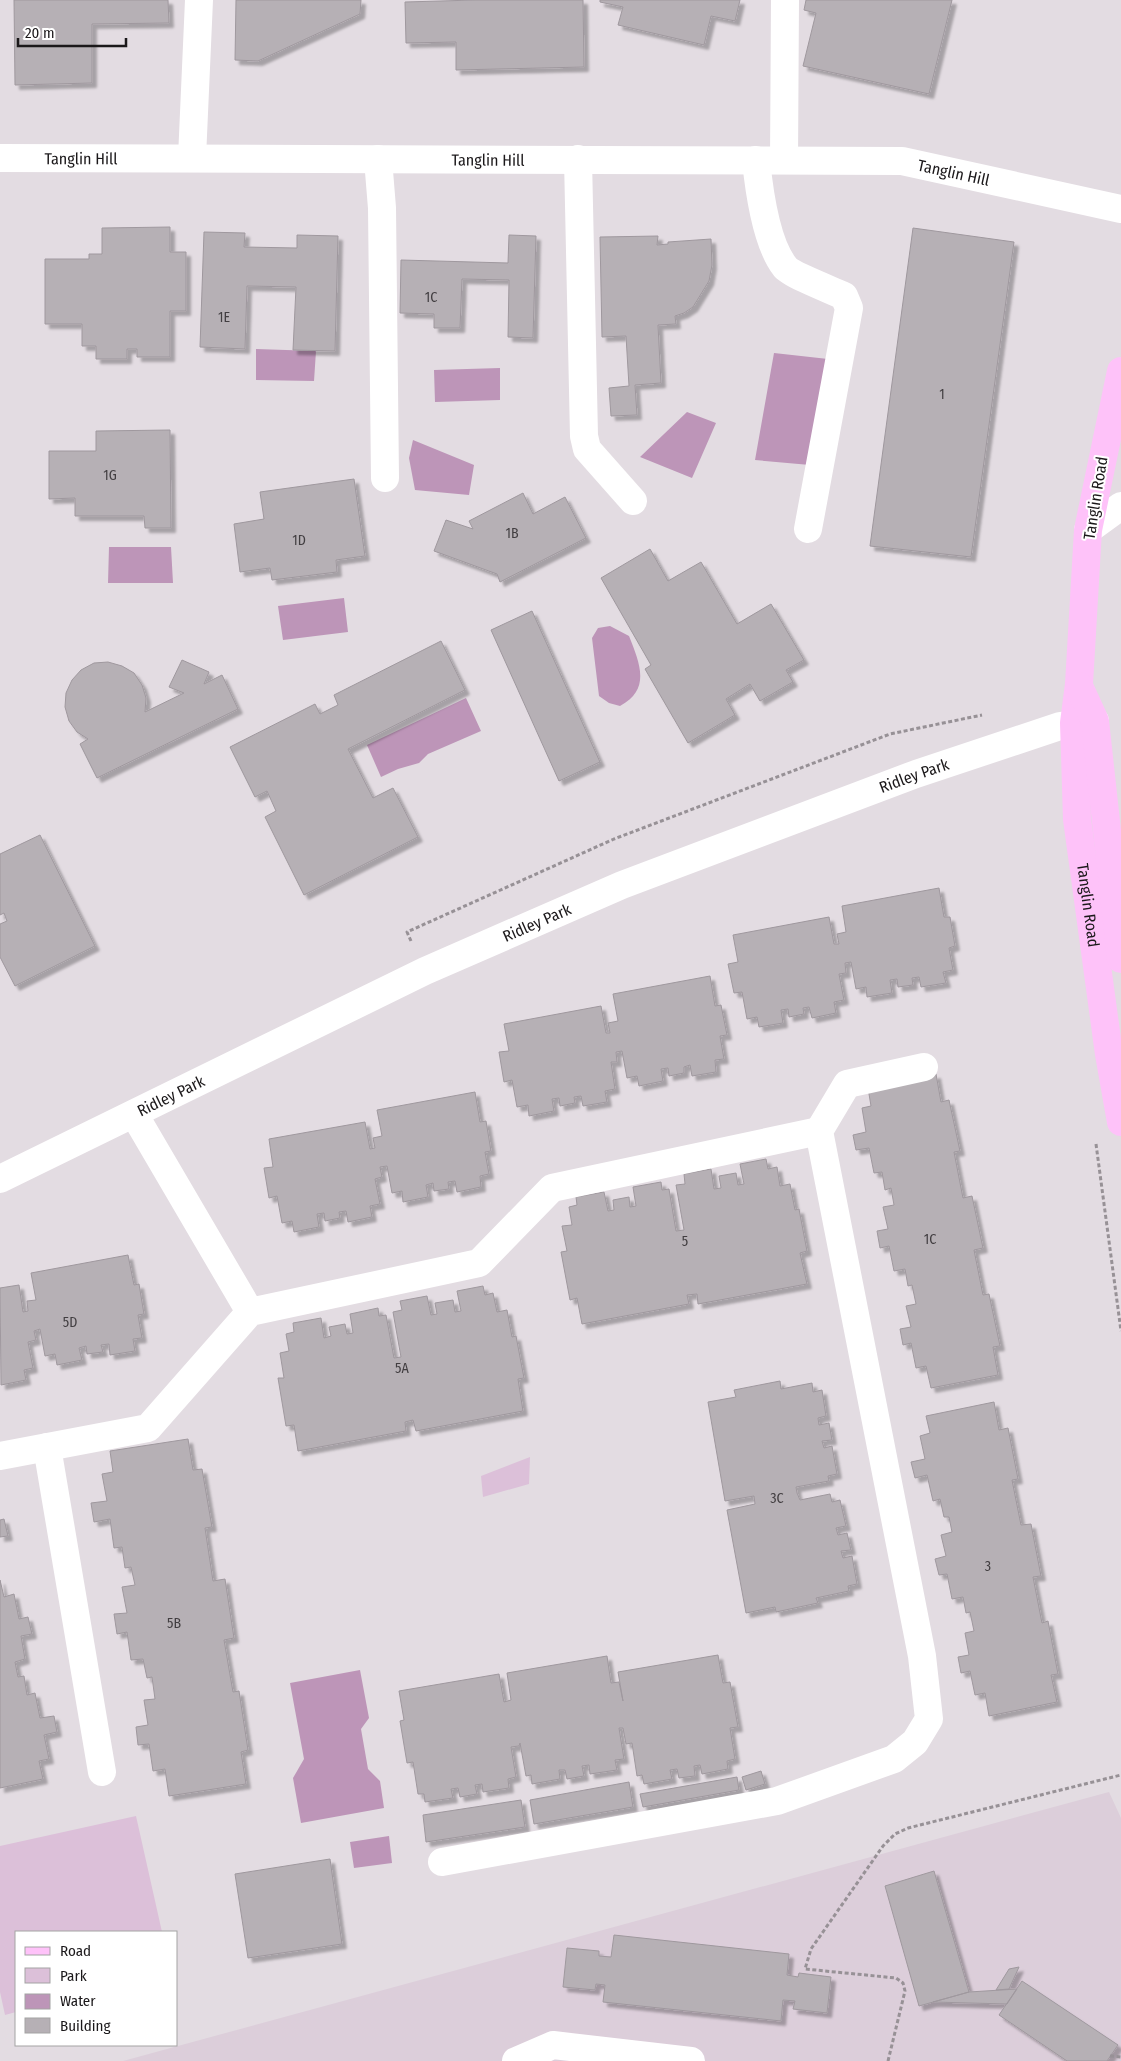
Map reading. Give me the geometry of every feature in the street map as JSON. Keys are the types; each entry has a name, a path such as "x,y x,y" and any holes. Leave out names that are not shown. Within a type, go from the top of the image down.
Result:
{"main road":[{"name":"Tanglin Road","path":"1121,372 1088,530 1079,686 1121,959"},
{"name":"Tanglin Road","path":"1084,722 1078,819 1109,1054 1121,1122"}],"street":[{"path":"192,158 200,0"},
{"path":"784,160 785,0"},
{"name":"Tanglin Hill","path":"0,158 902,160 1121,208"},
{"path":"378,159 382,208 385,478"},
{"path":"578,159 584,436 587,448 633,501"},
{"path":"756,160 758,184 769,234 785,268 844,296 849,308 808,529"},
{"path":"1088,530 1121,506"},
{"name":"Ridley Park","path":"0,1179 425,971 631,882 916,774 1060,726 1084,722"},
{"path":"442,1862 777,1801 894,1759 915,1742 930,1719 922,1656 819,1131 847,1084 924,1066"},
{"path":"134,1114 250,1312"},
{"path":"0,1456 148,1428 250,1312 480,1263 552,1188 819,1131"},
{"path":"47,1447 102,1772"},
{"path":"516,2061 553,2046 691,2061"}],"path":[{"path":"425,971 407,932 614,839 890,734 988,714"},
{"path":"888,2061 905,1991 903,1983 896,1978 805,1969 811,1949 883,1846 895,1834 908,1828 1121,1775"},
{"path":"1110,2056 1121,2057"}],"shaded area":[{"path":"1109,1792 1121,1818 1121,2061 123,2061"}],"green space":[{"path":"530,1457 529,1484 483,1497 481,1476"},
{"path":"136,1816 162,1931 15,1931 15,2012 5,2015 0,1992 0,1846"}],"water":[{"path":"256,349 316,351 314,381 256,380"},
{"path":"774,353 828,359 810,465 755,460"},
{"path":"500,368 500,400 435,402 434,370"},
{"path":"687,412 716,423 692,478 640,457"},
{"path":"413,440 474,465 469,495 415,490 409,458"},
{"path":"109,547 171,547 173,583 108,583"},
{"path":"344,598 348,632 283,640 278,606"},
{"path":"610,626 629,636 639,666 639,684 636,692 620,706 609,703 599,696 592,638 598,628"},
{"path":"466,698 481,731 428,754 419,763 398,769 381,777 367,745"},
{"path":"360,1670 369,1718 361,1729 368,1769 380,1781 384,1808 301,1823 293,1778 304,1759 290,1683"},
{"path":"389,1836 392,1863 354,1868 350,1842"}],"building":[{"path":"14,0 168,0 169,23 92,24 92,83 15,85"},
{"path":"236,0 361,0 360,14 258,61 235,60"},
{"path":"583,0 584,67 456,70 456,42 406,43 405,2"},
{"path":"600,0 740,0 735,21 711,16 704,45 618,25 623,7 600,2"},
{"path":"806,0 952,0 929,94 803,66 816,13 804,10"},
{"path":"170,227 170,252 186,252 186,311 170,311 170,357 137,357 137,349 127,349 127,359 96,359 96,346 82,346 82,324 45,324 45,259 89,259 89,254 102,254 102,228"},
{"path":"913,228 1014,242 971,557 870,546"},
{"path":"204,232 245,233 244,247 297,248 297,235 338,236 335,351 293,350 296,287 247,286 245,349 200,347"},
{"path":"509,235 536,236 533,338 508,337 509,280 462,279 460,328 434,328 434,314 400,313 401,260 508,263"},
{"path":"658,236 657,245 668,244 668,242 711,239 712,265 709,281 693,307 675,316 676,324 658,325 661,383 635,385 637,415 611,416 609,388 629,386 626,336 602,337 600,237"},
{"path":"170,430 171,528 145,528 144,516 75,516 75,498 49,499 49,451 96,451 96,431"},
{"path":"354,479 365,556 336,560 337,572 272,580 270,568 240,572 234,524 264,519 260,492"},
{"path":"523,493 533,514 565,497 586,538 500,582 497,574 434,551 446,520 473,529 469,521"},
{"path":"650,549 668,581 701,562 737,624 771,604 804,660 786,670 793,682 760,701 750,684 726,699 735,715 688,743 645,669 651,665 601,578"},
{"path":"532,611 600,762 559,781 491,630"},
{"path":"441,641 465,690 348,749 373,798 393,788 418,837 304,895 265,817 276,811 267,791 255,797 230,747 315,704 320,714 338,705 334,695"},
{"path":"182,660 209,672 204,684 222,675 238,709 97,778 80,744 88,739 77,732 69,721 65,707 66,693 72,680 81,670 94,663 108,662 122,666 134,673 142,685 146,698 145,712 184,693 169,687"},
{"path":"40,835 95,946 15,986 0,957 0,924 7,921 4,913 0,915 0,854"},
{"path":"939,888 944,917 950,917 955,946 949,948 953,970 943,972 946,983 921,987 919,977 912,978 913,985 898,987 897,979 890,980 892,993 867,997 866,987 856,989 851,962 845,963 846,973 839,974 844,1000 834,1002 836,1013 812,1018 809,1007 803,1008 804,1014 789,1017 788,1009 781,1010 783,1023 759,1027 757,1017 747,1019 742,992 734,993 728,964 738,962 733,935 829,917 834,944 839,944 837,934 846,932 842,906"},
{"path":"710,976 715,1006 721,1005 727,1035 720,1036 724,1059 715,1060 716,1072 692,1076 690,1065 684,1067 684,1073 669,1076 668,1068 661,1069 663,1081 639,1086 637,1076 627,1078 622,1051 616,1052 617,1062 611,1062 615,1089 605,1091 607,1102 583,1106 581,1096 574,1097 575,1103 560,1106 559,1098 552,1099 554,1111 529,1116 528,1105 517,1107 512,1080 504,1082 499,1052 509,1051 504,1024 601,1006 606,1033 610,1033 608,1023 618,1021 613,994"},
{"path":"936,1074 941,1102 949,1100 960,1151 954,1152 963,1198 972,1196 983,1248 974,1250 983,1295 989,1294 1000,1346 993,1347 998,1375 931,1388 926,1366 916,1368 911,1343 903,1345 900,1329 911,1327 906,1306 916,1304 912,1285 908,1286 905,1269 894,1271 889,1246 880,1248 877,1231 888,1229 883,1207 894,1205 891,1188 885,1190 882,1172 874,1173 869,1148 856,1150 853,1135 866,1132 862,1108 871,1106 868,1088"},
{"path":"475,1092 480,1122 486,1121 491,1151 485,1152 489,1174 480,1176 481,1187 457,1192 455,1181 448,1182 449,1189 434,1191 433,1183 426,1185 428,1197 403,1202 402,1191 392,1193 387,1166 380,1167 382,1177 375,1179 380,1204 370,1206 372,1217 348,1222 346,1211 339,1212 340,1218 325,1221 324,1213 317,1214 319,1227 294,1232 292,1221 282,1223 277,1196 269,1198 264,1168 273,1167 269,1139 365,1122 370,1149 375,1148 373,1138 382,1136 377,1110"},
{"path":"766,1159 768,1169 777,1167 780,1186 790,1184 795,1210 799,1209 807,1251 800,1253 807,1284 698,1304 697,1294 687,1295 689,1304 582,1324 577,1298 570,1300 561,1252 567,1251 562,1226 572,1225 569,1207 577,1205 576,1197 604,1192 608,1211 614,1210 613,1200 629,1197 630,1207 636,1206 633,1187 661,1182 662,1190 669,1189 676,1231 684,1230 676,1185 685,1184 684,1174 711,1169 714,1189 721,1188 719,1176 736,1173 738,1185 744,1184 740,1164"},
{"path":"128,1255 134,1285 139,1284 144,1314 138,1315 142,1338 133,1339 135,1351 110,1355 109,1344 101,1345 103,1352 87,1354 86,1346 79,1348 82,1360 57,1365 55,1354 45,1356 40,1329 34,1331 36,1340 28,1342 33,1368 24,1370 26,1380 1,1385 0,1288 19,1285 23,1312 28,1311 27,1301 36,1300 31,1273"},
{"path":"483,1286 485,1295 493,1293 497,1312 507,1310 512,1337 516,1336 524,1378 518,1379 523,1411 416,1431 413,1420 405,1422 406,1431 298,1451 294,1425 286,1426 278,1378 284,1378 280,1353 289,1351 286,1334 294,1332 293,1323 321,1318 324,1338 331,1336 329,1327 345,1324 347,1334 353,1333 350,1314 378,1308 379,1316 386,1315 394,1358 401,1357 393,1312 402,1310 400,1301 427,1296 431,1315 437,1314 435,1303 453,1300 455,1312 461,1311 457,1291"},
{"path":"780,1381 781,1389 812,1383 813,1392 822,1390 826,1416 818,1418 819,1425 829,1423 832,1440 822,1441 824,1448 832,1446 837,1474 828,1476 829,1481 796,1487 797,1493 800,1500 830,1494 832,1502 840,1500 846,1526 836,1528 838,1535 847,1533 851,1550 841,1551 843,1558 852,1556 857,1584 848,1586 849,1591 816,1598 818,1603 776,1612 775,1607 746,1613 727,1510 755,1504 754,1496 725,1501 708,1402 736,1397 734,1390"},
{"path":"994,1402 999,1430 1008,1428 1018,1479 1012,1480 1021,1525 1031,1524 1041,1576 1033,1577 1042,1623 1048,1621 1058,1674 1051,1675 1057,1702 989,1716 985,1693 975,1695 970,1671 961,1673 958,1657 969,1655 965,1633 974,1631 970,1612 966,1613 963,1597 952,1599 947,1574 939,1575 935,1559 946,1556 941,1535 952,1532 949,1517 944,1517 940,1499 933,1501 927,1475 915,1478 911,1462 925,1459 920,1436 930,1433 926,1416"},
{"path":"188,1439 193,1470 202,1469 212,1527 205,1528 213,1581 225,1579 234,1638 224,1640 233,1692 239,1691 248,1750 241,1752 246,1784 169,1796 165,1769 153,1771 149,1744 138,1745 136,1727 148,1725 144,1700 155,1699 152,1677 147,1678 143,1659 131,1660 127,1632 117,1634 114,1614 127,1613 122,1587 135,1585 131,1567 125,1568 122,1547 114,1548 110,1519 94,1522 91,1503 107,1501 102,1474 113,1472 110,1451"},
{"path":"4,1519 8,1536 0,1537 0,1520"},
{"path":"0,1580 4,1597 14,1594 19,1619 28,1617 32,1634 21,1636 25,1659 15,1662 18,1677 24,1676 27,1695 35,1693 40,1718 54,1716 57,1732 44,1735 49,1759 39,1761 43,1779 0,1788"},
{"path":"718,1655 723,1683 730,1682 738,1727 730,1728 735,1759 727,1761 728,1769 702,1774 700,1765 694,1766 695,1776 679,1778 677,1769 670,1770 672,1779 644,1784 642,1775 637,1776 632,1743 626,1744 623,1728 619,1728 624,1759 615,1760 617,1770 590,1774 589,1765 582,1766 584,1776 567,1779 565,1770 559,1770 560,1779 532,1784 531,1775 526,1776 520,1743 519,1746 511,1747 516,1777 508,1779 509,1788 483,1792 482,1784 475,1785 477,1794 460,1797 458,1788 451,1789 453,1798 425,1802 424,1794 418,1794 413,1762 407,1763 400,1721 404,1720 399,1691 499,1674 504,1702 511,1700 507,1673 607,1656 611,1683 619,1682 623,1701 618,1672"},
{"path":"761,1771 765,1784 746,1790 742,1777"},
{"path":"737,1777 739,1790 643,1807 640,1794"},
{"path":"629,1782 633,1807 534,1824 530,1800"},
{"path":"521,1800 525,1827 426,1842 423,1815"},
{"path":"330,1859 342,1944 248,1958 235,1874"},
{"path":"934,1871 969,1992 919,2006 885,1886"},
{"path":"614,1935 789,1954 787,1975 798,1977 799,1973 831,1977 827,2013 793,2009 795,2001 783,2000 781,2021 603,2002 605,1985 596,1984 595,1990 563,1987 567,1948 599,1951 599,1956 611,1957"},
{"path":"1019,1967 1009,1989 996,1990 1009,1969"},
{"path":"1022,1981 1118,2045 1107,2061 1067,2061 999,2015"},
{"path":"1017,1989 1007,2004 933,2002 969,1992"}]}
